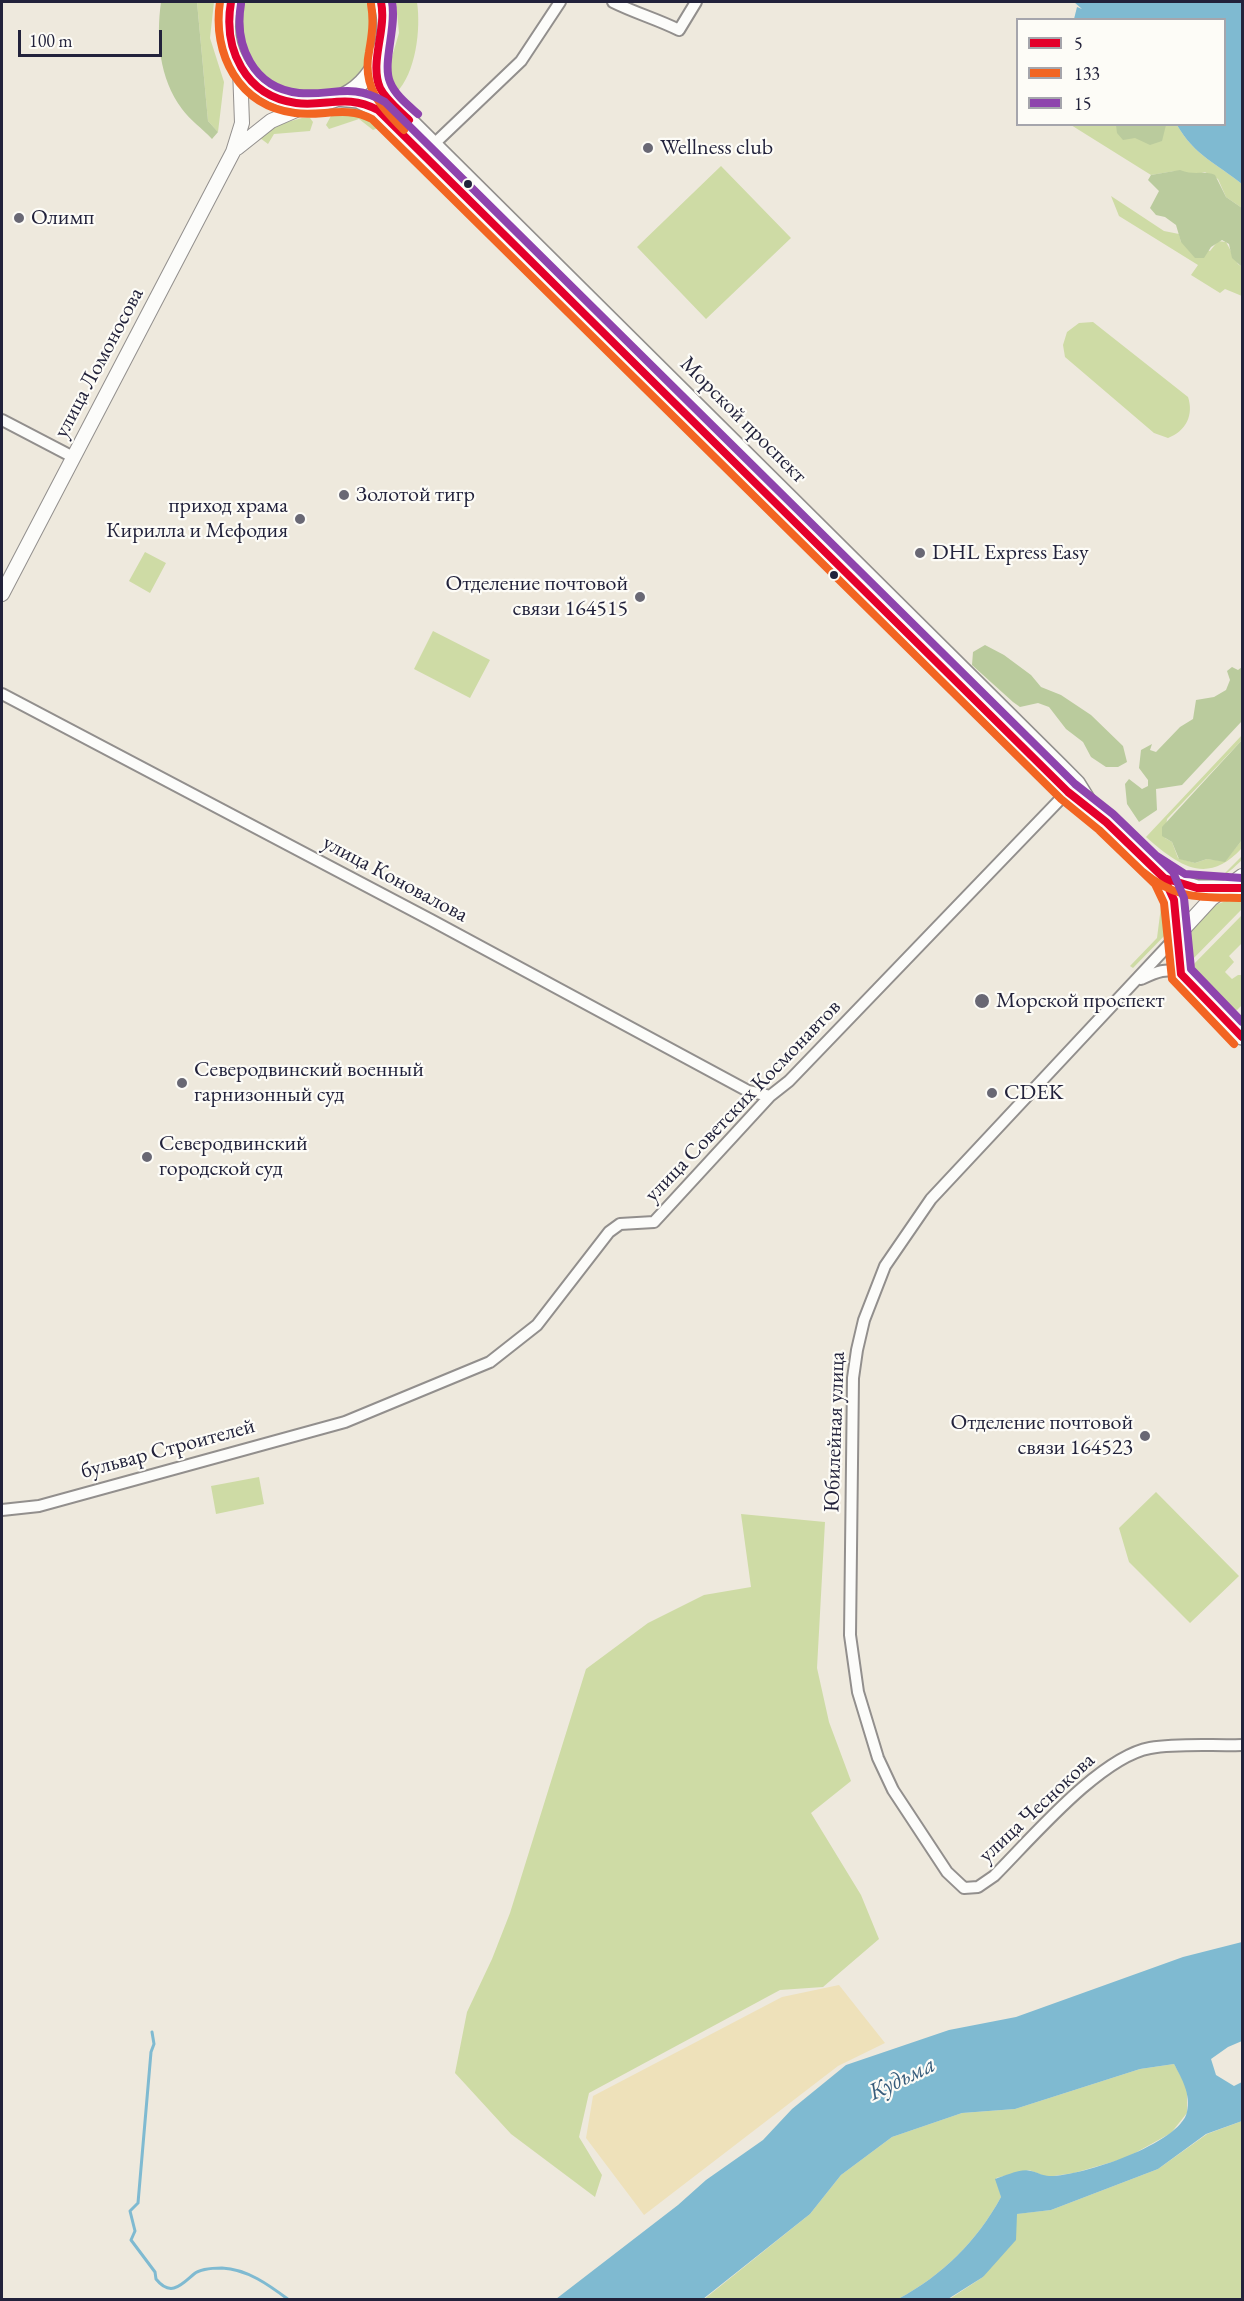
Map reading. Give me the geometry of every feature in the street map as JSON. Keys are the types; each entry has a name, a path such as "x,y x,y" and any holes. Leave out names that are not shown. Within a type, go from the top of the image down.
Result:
{"main road":[{"path":"231,2 228,31 232,51 240,68 253,83 268,94 288,102 310,104 336,98 366,77 381,51"},
{"name":"Морской проспект","path":"381,2 385,29 376,75 381,88 679,398"},
{"name":"Морской проспект","path":"336,98 358,100 378,110 742,458 1097,814 1164,878 1174,900 1181,974"},
{"path":"423,155 434,144"},
{"name":"Морской проспект","path":"1164,878 1188,887 1236,888"},
{"path":"1181,974 1242,1037"}],"street":[{"path":"434,144 521,61 560,2"},
{"path":"613,2 640,16 651,17 679,30 696,2"},
{"path":"234,152 242,123 240,68"},
{"path":"234,152 271,121 310,104"},
{"name":"улица Ломоносова","path":"2,594 234,152"},
{"path":"2,420 73,457"},
{"name":"улица Коновалова","path":"2,694 431,920 748,1091 770,1096"},
{"name":"улица Советских Космонавтов","path":"345,1422 489,1362 537,1325 609,1232 620,1224 654,1222 770,1096 789,1082 1072,788"},
{"name":"Юбилейная улица","path":"964,1888 947,1872 893,1790 878,1758 858,1692 850,1635 853,1378 864,1320 885,1266 931,1199 1138,980 1211,899 1236,888 1242,876"},
{"path":"1138,980 1159,971 1175,971 1181,974"},
{"name":"бульвар Строителей","path":"2,1510 39,1506 345,1422"},
{"name":"улица Чеснокова","path":"964,1888 978,1887 994,1876 1097,1776 1120,1760 1149,1748 1242,1744"}],"green space":[{"path":"161,2 197,2 208,121 218,132 212,139 185,113 168,84 159,44"},
{"path":"197,2 214,2 210,38 224,82 218,132 208,121"},
{"path":"239,2 375,2 379,26 378,38 366,63 347,84 324,95 301,96 278,90 258,76 244,56 237,31"},
{"path":"396,2 417,2 418,25 416,50 412,63 403,84 396,93 386,77 399,33"},
{"path":"358,106 382,121 380,127 373,130 359,119 329,129 326,125 332,114"},
{"path":"310,118 313,122 310,131 274,134 268,144 260,138 276,125"},
{"path":"1073,126 1134,126 1149,134 1165,126 1178,126 1199,152 1242,184 1242,208 1226,197 1218,179 1205,172 1195,175 1175,171 1151,175"},
{"path":"1116,126 1166,126 1162,141 1150,145 1135,138 1123,140 1117,133"},
{"path":"721,166 791,238 706,319 637,247"},
{"path":"1180,170 1215,175 1226,197 1242,208 1242,267 1232,258 1229,244 1222,240 1211,247 1204,258 1195,258 1181,242 1176,225 1165,217 1156,215 1150,208 1159,191 1148,180 1151,175"},
{"path":"1111,196 1164,231 1179,234 1181,242 1210,251 1218,241 1226,242 1242,267 1242,296 1225,289 1220,293 1191,275 1198,265 1119,216"},
{"path":"1093,322 1188,397 1189,416 1180,431 1168,438 1154,433 1065,357 1063,345 1067,332 1079,323"},
{"path":"145,552 166,563 150,593 129,581"},
{"path":"433,631 490,660 470,698 414,669"},
{"path":"985,645 1004,655 1031,675 1041,687 1061,695 1091,715 1123,746 1127,762 1118,767 1106,767 1091,757 1083,742 1066,729 1049,707 1038,703 1020,707 1013,702 972,665 973,652"},
{"path":"1232,667 1238,670 1242,667 1242,721 1182,785 1156,789 1157,810 1139,822 1127,804 1125,784 1129,779 1142,789 1148,786 1148,780 1139,768 1141,750 1152,744 1150,750 1156,752 1180,727 1193,719 1196,700 1214,697 1226,690 1230,680 1227,671"},
{"path":"1242,735 1242,740 1167,819 1165,838 1172,842 1178,858 1195,863 1207,859 1225,861 1242,840 1242,848 1229,860 1205,869 1193,868 1170,856 1146,837"},
{"path":"1242,740 1242,840 1225,862 1207,859 1195,863 1179,859 1172,842 1162,836 1162,827"},
{"path":"1242,856 1242,860 1218,879 1204,881 1174,879 1178,874 1224,874"},
{"path":"1163,891 1169,911 1168,932 1133,968 1130,966 1157,938"},
{"path":"1242,898 1242,909 1188,964 1189,938 1199,918 1218,904"},
{"path":"1242,915 1242,943 1229,956 1234,962 1225,972 1232,979 1242,975 1242,1005 1237,1010 1226,1011 1189,976 1189,969"},
{"path":"259,1477 264,1504 216,1514 211,1486"},
{"path":"1156,1492 1239,1576 1190,1623 1129,1562 1119,1528"},
{"path":"741,1514 825,1522 817,1668 829,1722 851,1781 811,1813 861,1895 879,1939 823,1987 780,1990 589,2093 579,2137 602,2175 595,2197 511,2134 455,2073 467,2012 492,1959 510,1913 586,1669 648,1623 704,1595 751,1587"},
{"path":"1174,2064 1187,2087 1187,2113 1171,2133 1126,2158 1074,2173 1047,2177 1029,2170 996,2178 1001,2197 970,2242 944,2268 898,2299 703,2300 810,2214 841,2175 892,2137 962,2113 1015,2109 1140,2069"},
{"path":"1242,2121 1242,2299 948,2300 983,2277 1016,2214 1051,2210 1158,2169 1207,2134"}],"sand":[{"path":"839,1985 885,2043 838,2066 644,2215 586,2138 593,2096 782,1997"}],"water":[{"path":"1074,2 1242,2 1242,184 1199,152 1178,126 1226,126 1226,18 1074,18 1077,7 1082,9"},
{"name":"Кудьма","path":"1242,1942 1242,2041 1228,2047 1211,2059 1216,2075 1234,2086 1242,2082 1242,2121 1206,2134 1158,2169 1051,2210 1017,2214 1016,2240 983,2277 948,2299 898,2299 944,2268 970,2242 1001,2197 995,2179 1023,2171 1049,2176 1082,2171 1127,2156 1167,2136 1180,2124 1188,2105 1185,2087 1174,2064 1140,2069 1015,2109 962,2113 892,2137 841,2175 810,2214 703,2299 556,2299 678,2205 706,2180 763,2140 792,2109 846,2065 949,2030 1016,2017 1183,1957"}],"waterway":[{"path":"152,2032 154,2044 151,2052 138,2203 130,2211 135,2231 131,2240 155,2272 156,2279 167,2288 176,2287 200,2271 222,2268 249,2275 289,2300"}],"transit line":[{"name":"133","path":"220,2 220,40 225,58 245,89 259,100 275,108 295,113 343,112 372,119 1061,799 1099,830 1155,884 1164,903 1172,979 1234,1044"},
{"name":"5","path":"231,2 229,20 235,53 241,68 251,80 263,91 278,99 307,104 356,102 378,110 1068,792 1106,822 1164,878 1174,900 1181,974 1242,1037"},
{"name":"5","path":"381,2 382,24 377,57 377,78 386,97 409,120"},
{"name":"15","path":"392,2 393,22 388,55 388,74 395,91 418,114"},
{"name":"15","path":"241,4 240,19 244,49 250,62 259,73 270,83 299,93 352,91 373,96 385,102 1075,784 1113,814 1173,872 1184,898 1191,969 1242,1022"},
{"name":"133","path":"371,4 372,28 368,76 375,95 387,113 404,130"},
{"name":"15","path":"1157,856 1185,874 1242,878"},
{"name":"133","path":"1143,872 1167,888 1178,892 1201,897 1242,898"},
{"name":"5","path":"1164,878 1197,888 1242,888"}],"place":[{"name":"Wellness club","path":"648,148"},
{"name":"Олимп","path":"19,218"},
{"name":"Золотой тигр","path":"344,495"},
{"name":"приход храма Кирилла и Мефодия","path":"300,519"},
{"name":"DHL Express Easy","path":"920,553"},
{"name":"Отделение почтовой связи 164515","path":"640,597"},
{"name":"Морской проспект","path":"982,1001"},
{"name":"Северодвинский военный гарнизонный суд","path":"182,1083"},
{"name":"CDEK","path":"992,1093"},
{"name":"Северодвинский городской суд","path":"147,1157"},
{"name":"Отделение почтовой связи 164523","path":"1145,1436"}]}
